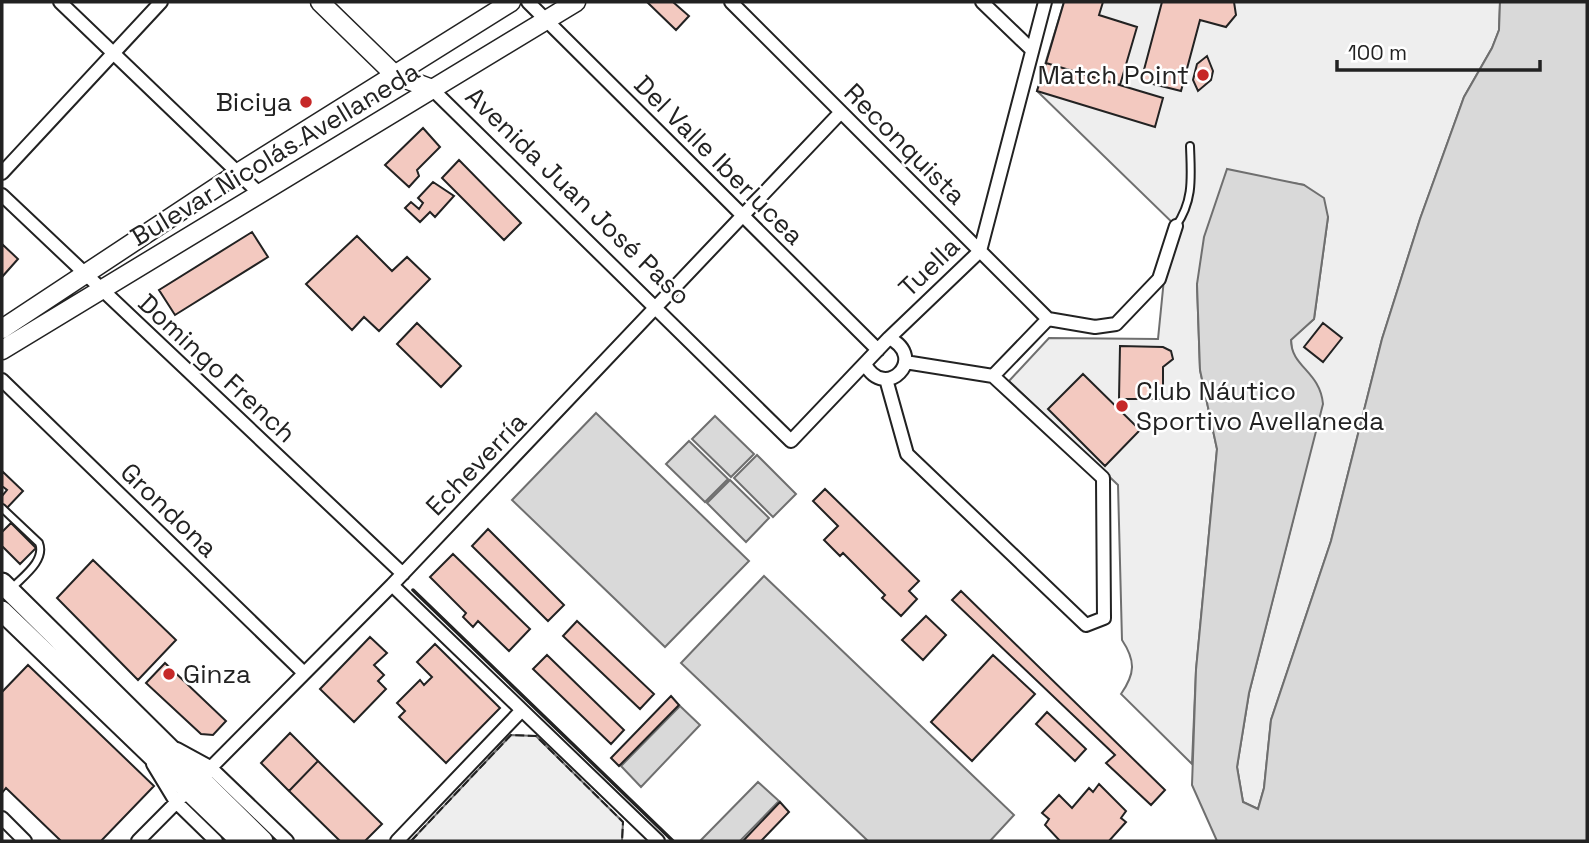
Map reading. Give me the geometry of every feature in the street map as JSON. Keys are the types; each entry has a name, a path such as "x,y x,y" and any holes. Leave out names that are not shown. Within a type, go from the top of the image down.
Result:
{"main road":[{"name":"Avenida Juan José Paso","path":"320,2 395,75 432,89"},
{"name":"Bulevar Nicolás Avellaneda","path":"2,329 86,276 238,173 511,2"},
{"name":"Bulevar Nicolás Avellaneda","path":"2,351 576,2"},
{"path":"6,587 162,740 193,785 241,841"},
{"path":"2,611 148,755 193,785 263,841"}],"street":[{"path":"60,2 260,194"},
{"path":"2,173 161,2"},
{"name":"Del Valle Iberlucea","path":"528,2 878,350"},
{"name":"Reconquista","path":"731,2 1048,319"},
{"path":"982,2 1032,50"},
{"name":"Tuella","path":"791,441 889,338 980,251 1045,2"},
{"name":"Avenida Juan José Paso","path":"432,89 791,441"},
{"name":"Echeverría","path":"138,841 403,574 841,112"},
{"name":"Domingo French","path":"2,195 403,574"},
{"path":"993,376 1048,319 1095,327 1116,324 1159,279 1176,226"},
{"path":"865,364 869,372 886,379 899,374 905,362 905,352 899,343 889,338"},
{"path":"886,379 907,454 1086,625 1104,618 1103,478 993,376 905,362"},
{"name":"Grondona","path":"2,380 304,673"},
{"path":"392,585 522,710 650,839"},
{"path":"397,841 522,710"},
{"path":"193,785 216,841"},
{"path":"193,785 287,841"},
{"path":"2,818 25,841"}],"lane":[{"path":"1176,226 1186,211 1192,190 1190,146"},
{"path":"2,508 39,543 41,549 37,560 6,587"}],"shaded area":[{"name":"Club Náutico Sportivo Avellaneda","path":"1064,2 1500,2 1499,30 1492,48 1464,97 1420,219 1382,339 1331,541 1271,720 1264,788 1258,809 1243,802 1237,767 1249,693 1301,488 1291,339 1314,319 1328,217 1304,185 1280,181 1197,284 1200,370 1217,449 1196,670 1192,764 1121,694 1131,674 1132,661 1122,640 1118,485 1009,381 1049,338 1158,339 1164,279 1179,229 1037,91"},
{"path":"1500,2 1587,2 1587,841 1217,841 1192,785 1196,670 1217,449 1200,370 1197,284 1204,237 1227,169 1304,185 1324,198 1328,217 1314,319 1291,340 1296,357 1317,384 1323,404 1249,693 1237,767 1243,802 1258,809 1264,788 1271,720 1331,541 1382,339 1420,219 1464,97 1492,48 1499,30"},
{"path":"596,413 749,561 665,647 512,500"},
{"path":"715,416 754,454 731,477 692,439"},
{"path":"689,441 728,479 705,502 666,464"},
{"path":"757,455 796,494 773,517 734,478"},
{"path":"730,480 769,518 746,542 707,503"},
{"path":"764,576 1014,815 990,841 868,841 681,663"},
{"path":"680,706 700,725 641,787 621,766"},
{"path":"511,735 536,736 623,822 622,841 411,841"},
{"path":"758,782 779,801 740,841 700,841"}],"building":[{"path":"647,2 673,2 689,16 676,30"},
{"path":"1064,2 1103,2 1099,15 1137,27 1120,85 1046,63"},
{"path":"1162,2 1234,2 1236,15 1226,27 1200,20 1181,91 1141,81"},
{"path":"1207,56 1213,71 1211,80 1198,91 1193,80 1197,64"},
{"path":"1046,63 1163,98 1155,127 1037,91"},
{"path":"423,128 440,147 417,170 419,176 409,187 385,165"},
{"path":"459,160 521,223 504,240 442,178"},
{"path":"433,182 454,196 435,217 430,212 420,222 405,208 411,202 419,209 423,203 418,198"},
{"path":"252,232 268,257 175,315 159,290"},
{"path":"357,236 392,271 407,257 430,279 379,331 364,317 352,330 306,284"},
{"path":"2,244 18,259 2,277"},
{"path":"417,323 461,366 441,387 397,344"},
{"path":"1323,323 1342,338 1323,362 1304,347"},
{"path":"1120,346 1163,347 1171,351 1173,359 1163,367 1163,399 1119,399"},
{"path":"1083,374 1140,430 1105,466 1048,409"},
{"path":"2,471 23,491 6,509 2,505 2,496 7,490 2,486"},
{"path":"825,489 919,581 909,591 917,599 901,616 882,598 885,595 843,553 840,556 824,540 838,526 813,501"},
{"path":"11,523 36,548 20,564 2,546 2,532"},
{"path":"488,529 564,605 548,621 472,546"},
{"path":"453,554 530,629 509,651 478,621 473,627 463,617 466,613 430,577"},
{"path":"93,560 176,640 138,680 57,598"},
{"path":"961,591 1165,790 1151,805 1106,763 1115,755 952,600"},
{"path":"926,616 946,635 923,660 902,640"},
{"path":"577,621 654,694 640,709 563,636"},
{"path":"370,637 387,653 374,665 384,675 378,681 386,689 354,722 320,689"},
{"path":"435,644 500,708 446,763 399,717 405,711 397,703 420,680 424,685 432,677 417,662"},
{"path":"547,655 624,730 611,744 533,669"},
{"path":"993,655 1035,694 972,761 931,722"},
{"path":"165,663 226,721 213,735 201,734 146,683"},
{"path":"28,665 154,786 101,841 61,841 6,788 2,793 2,692"},
{"path":"671,696 679,705 619,766 611,758"},
{"path":"1047,712 1086,749 1075,761 1036,724"},
{"path":"290,733 318,761 289,791 261,763"},
{"path":"318,761 382,824 365,841 340,841 289,791"},
{"path":"1099,784 1126,811 1121,818 1126,822 1109,841 1060,841 1045,825 1049,819 1042,813 1059,795 1072,808 1089,788 1093,792"},
{"path":"780,802 789,812 761,841 743,841"}],"fence":[{"path":"411,841 511,735 536,736 623,822 622,841"}],"wall":[{"path":"413,590 673,841"}],"place":[{"name":"Match Point","path":"1203,75"},
{"name":"Biciya","path":"306,102"},
{"name":"Club Náutico Sportivo Avellaneda","path":"1122,406"},
{"name":"Ginza","path":"169,674"}]}
